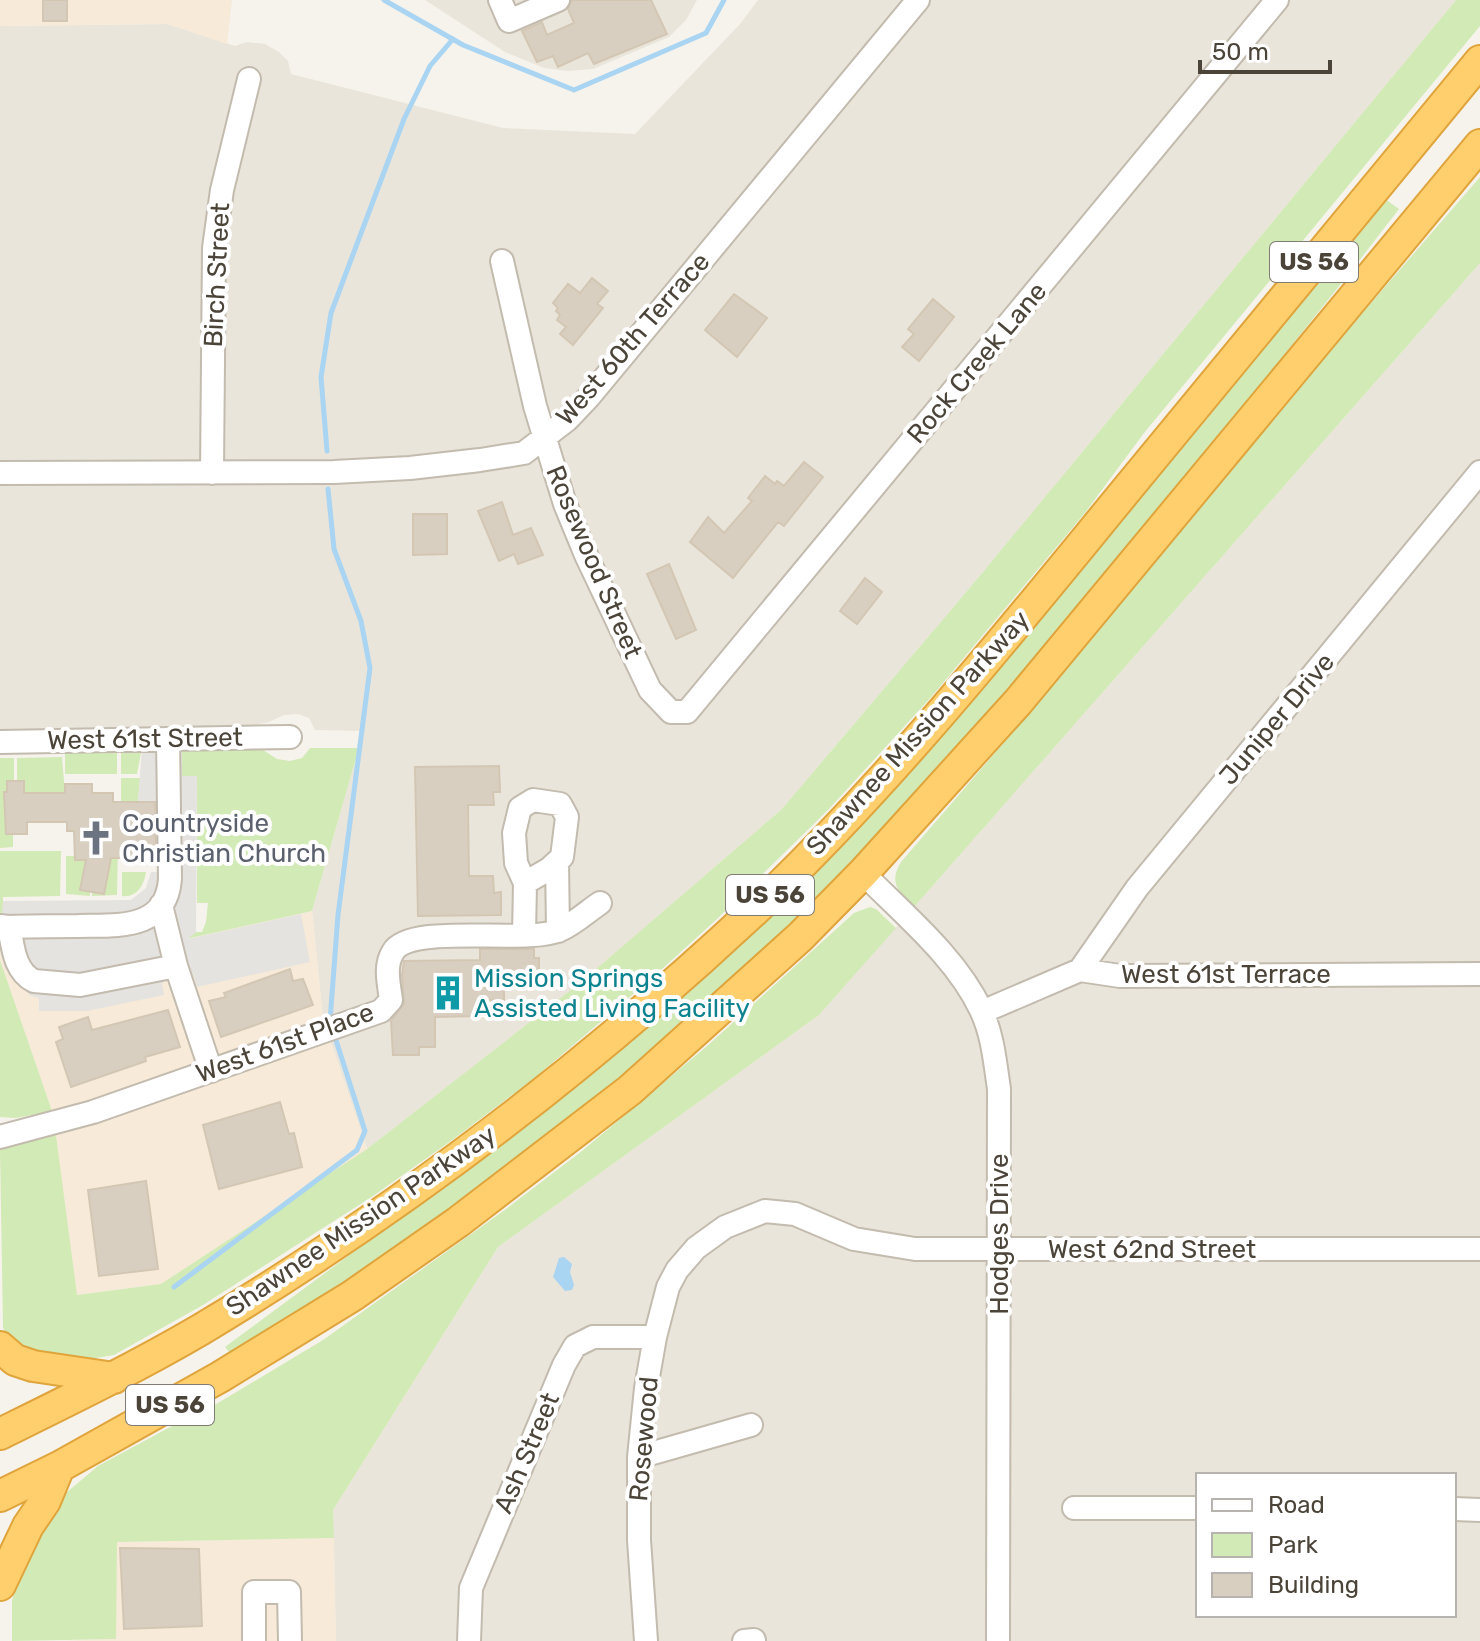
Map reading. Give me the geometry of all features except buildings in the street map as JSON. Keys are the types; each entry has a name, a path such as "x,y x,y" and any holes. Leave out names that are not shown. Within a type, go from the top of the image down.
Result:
{"highway":[{"name":"Shawnee Mission Parkway","path":"0,1434 114,1378 200,1330 409,1195 503,1125 593,1052 757,908 888,772 995,651 1480,61"},
{"name":"Shawnee Mission Parkway","path":"0,1496 59,1467 220,1377 327,1311 458,1222 630,1090 800,937 863,873 1018,702 1480,145"},
{"path":"0,1347 15,1360 33,1366 114,1378"},
{"path":"0,1585 28,1526 45,1501 59,1467"}],"street":[{"path":"500,0 509,21 558,0"},
{"name":"West 60th Terrace","path":"0,473 334,472 410,468 524,453 545,439 588,398 918,0"},
{"name":"Rock Creek Lane","path":"671,712 687,712 715,681 1277,0"},
{"name":"Birch Street","path":"212,473 214,248 222,190 249,79"},
{"name":"Rosewood Street","path":"502,261 512,315 565,504 630,652 650,690 671,712"},
{"name":"Juniper Drive","path":"1080,970 1137,888 1480,472"},
{"name":"West 61st Street","path":"0,742 290,737"},
{"path":"168,739 170,879 161,905 146,918 127,925 5,926 15,958 28,978 34,981 80,985 176,966"},
{"path":"525,883 562,857 567,817 560,804 533,800 520,808 514,833 516,863 525,883 524,935 558,931 600,903"},
{"path":"557,862 558,931"},
{"name":"Hodges Drive","path":"863,873 955,970 982,1012 991,1039 999,1089 998,1641"},
{"path":"161,905 176,966 211,1071"},
{"name":"West 61st Place","path":"0,1137 93,1112 381,1011 391,1000 387,965 394,949 405,942 422,938 524,935"},
{"path":"982,1012 1080,970"},
{"name":"West 61st Terrace","path":"1080,970 1120,976 1480,974"},
{"name":"West 62nd Street","path":"696,1248 725,1227 765,1211 795,1214 854,1239 915,1249 1480,1249"},
{"name":"Rosewood","path":"646,1641 639,1540 639,1457 646,1388 668,1287 677,1270 696,1248"},
{"name":"Ash Street","path":"469,1641 471,1588 564,1365 575,1346 593,1337 655,1337"},
{"path":"639,1457 751,1425"},
{"path":"1074,1508 1196,1508"},
{"path":"1456,1509 1480,1510"},
{"path":"254,1641 254,1592 289,1592 290,1641"}],"shaded area":[{"path":"0,0 232,0 227,44 168,24 0,26"},
{"path":"425,0 697,0 686,20 669,37 593,69 567,71 544,68 505,52"},
{"path":"758,0 1456,0 973,584 781,810 581,982 367,1149 323,1019 312,911 364,731 315,730 309,718 298,714 284,715 246,727 0,730 0,26 168,24 235,46 247,42 265,44 288,61 291,74 503,128 635,134 740,24"},
{"path":"1480,263 1480,1641 336,1641 333,1510 498,1247 819,1015"},
{"path":"142,748 182,748 182,776 197,776 196,932 188,939 301,914 310,962 197,987 193,974 188,974 212,1055 192,1068 194,1059 167,980 162,983 164,995 87,1011 39,1011 39,998 31,996 5,968 0,950 3,901 131,900 146,888 151,872 161,872 160,802 138,802"},
{"path":"312,911 323,1019 294,1034 78,1106 52,1111 0,960 0,950 79,963"},
{"path":"331,1042 367,1149 161,1284 76,1295 56,1135"},
{"path":"334,1538 336,1641 57,1641 115,1639 117,1542"}],"green space":[{"path":"1456,0 1480,0 1480,26 1144,433 1084,514 932,696 829,809 717,919 532,1080 455,1138 373,1196 203,1305 114,1355 84,1360 30,1354 6,1335 3,1327 0,1150 10,1144 56,1135 77,1295 161,1284 367,1149 581,982 781,810 973,584"},
{"path":"1480,177 1480,263 914,907 895,882 901,862 1339,340"},
{"path":"1385,199 1399,209 1238,412 969,733 900,812 793,924 643,1060 484,1186 316,1300 230,1353 225,1347 551,1106 694,984"},
{"path":"117,748 117,774 65,774 65,749"},
{"path":"121,748 142,748 137,774 121,774"},
{"path":"182,748 260,748 277,759 290,761 302,758 310,748 359,748 312,911 186,939 196,932 202,932 208,903 197,903 197,776 182,776"},
{"path":"62,757 65,793 24,793 24,781 17,781 17,758"},
{"path":"0,758 14,758 14,781 7,781 7,792 4,793 6,834 13,834 13,847 0,848"},
{"path":"121,778 140,778 138,802 121,802"},
{"path":"113,845 118,845 117,895 92,896 92,892 104,894"},
{"path":"0,851 61,851 60,896 3,897 0,916"},
{"path":"66,856 86,860 80,889 90,892 90,896 66,894"},
{"path":"122,872 146,872 136,893 122,896"},
{"path":"870,907 896,928 819,1015 498,1247 333,1510 334,1538 117,1542 116,1639 12,1641 12,1601 16,1584 54,1503 98,1466 203,1412 323,1340 502,1212 582,1151 706,1047 854,913"},
{"path":"0,960 52,1111 16,1118 0,1117"}],"water":[{"path":"564,1257 572,1264 570,1272 574,1285 572,1290 565,1291 553,1277 559,1258"}],"waterway":[{"path":"384,0 463,45 574,90 706,33 724,0"},
{"path":"327,451 321,377 331,313 404,119 430,66 453,39"},
{"path":"328,489 334,549 361,621 370,668 338,915 330,1021"},
{"path":"174,1287 357,1150 365,1131 334,1034"}],"place":[{"name":"Countryside Christian Church","path":"96,838"},
{"name":"Mission Springs Assisted Living Facility","path":"448,993"}]}
